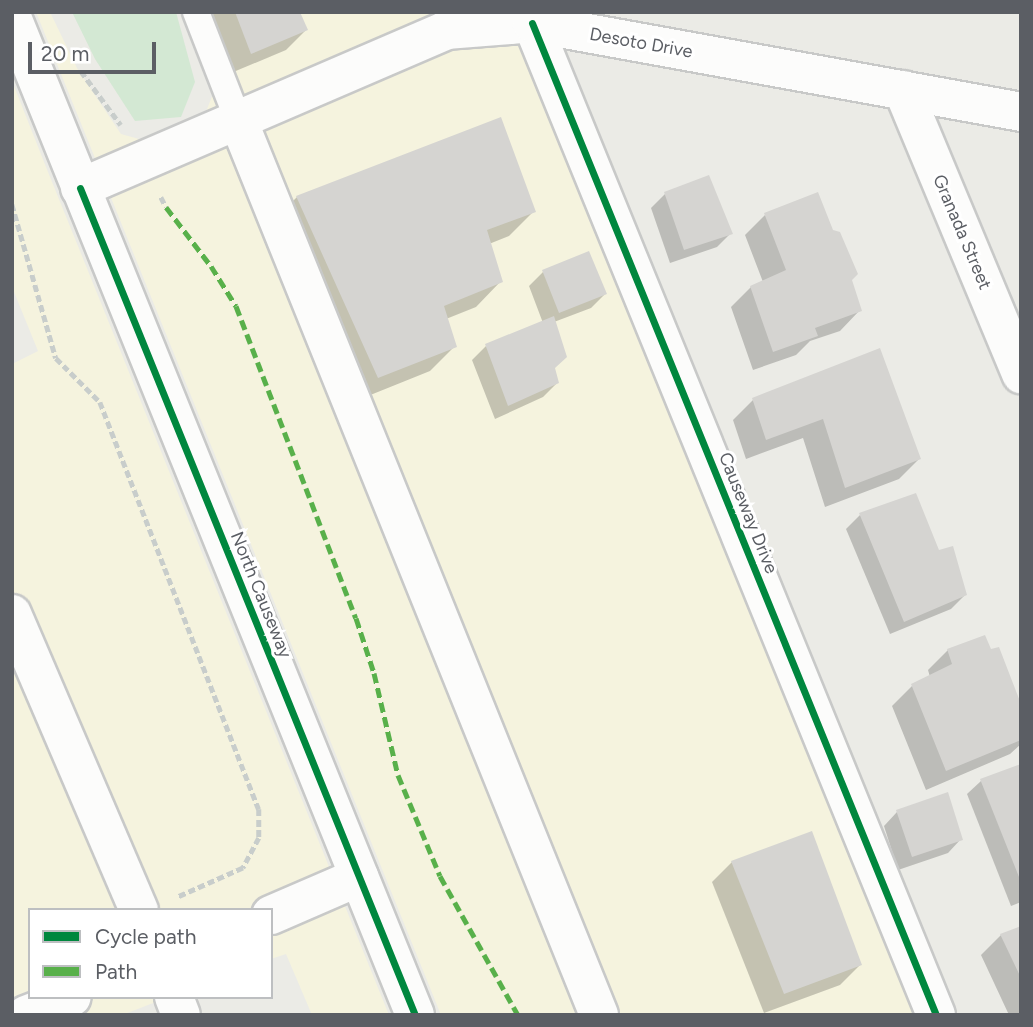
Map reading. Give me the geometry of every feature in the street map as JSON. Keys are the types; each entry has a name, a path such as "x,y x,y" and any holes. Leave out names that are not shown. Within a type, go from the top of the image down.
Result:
{"street":[{"name":"North Causeway","path":"12,17 415,1015"},
{"name":"Desoto Drive","path":"80,188 446,30 532,23 1021,112"},
{"name":"Causeway Drive","path":"532,23 936,1015"},
{"name":"Granada Street","path":"903,90 1021,374"},
{"path":"238,120 599,1015"},
{"path":"12,614 137,908"},
{"path":"273,914 359,877"},
{"path":"26,1015 67,999"}],"lane":[{"path":"196,12 238,120"}],"path":[{"path":"80,70 120,123 166,207"},
{"path":"12,204 57,358 100,402 259,808 259,838 243,868 175,898"}],"shaded area":[{"path":"36,12 50,12 77,68 121,134 139,139 191,134 201,124 215,89 198,12 489,12 518,43 914,1015 441,1015"},
{"path":"12,81 389,1015 312,1015 286,954 273,958 273,908 28,908 28,999 164,999 122,1015 12,1015 12,364 38,351 12,287"}],"green space":[{"path":"72,12 176,12 195,82 181,117 135,121 95,59"}],"building":[{"path":"235,12 300,12 308,30 251,54"},
{"path":"501,117 536,212 487,230 503,282 444,306 457,347 378,378 296,196"},
{"path":"709,175 733,234 684,250 664,192"},
{"path":"818,192 833,230 840,232 858,274 852,280 862,311 815,328 818,336 773,352 750,286 786,270 764,213"},
{"path":"589,251 607,294 559,313 542,270"},
{"path":"554,316 567,357 555,368 559,383 508,406 485,344"},
{"path":"880,348 921,459 845,488 823,419 766,440 752,398"},
{"path":"916,493 939,550 953,546 967,595 904,622 859,513"},
{"path":"985,635 991,649 999,647 1021,704 1021,740 946,771 911,684 952,664 947,649"},
{"path":"1021,764 1021,882 980,779"},
{"path":"948,792 963,840 912,857 896,810"},
{"path":"812,831 862,965 784,994 731,861"},
{"path":"1021,926 1021,978 1000,934"}],"marked path":[{"path":"166,207 211,266 236,306 356,618 374,673 398,775 440,876 518,1015"}],"cycle path":[{"path":"532,23 936,1015"},
{"path":"80,188 415,1015"}]}
